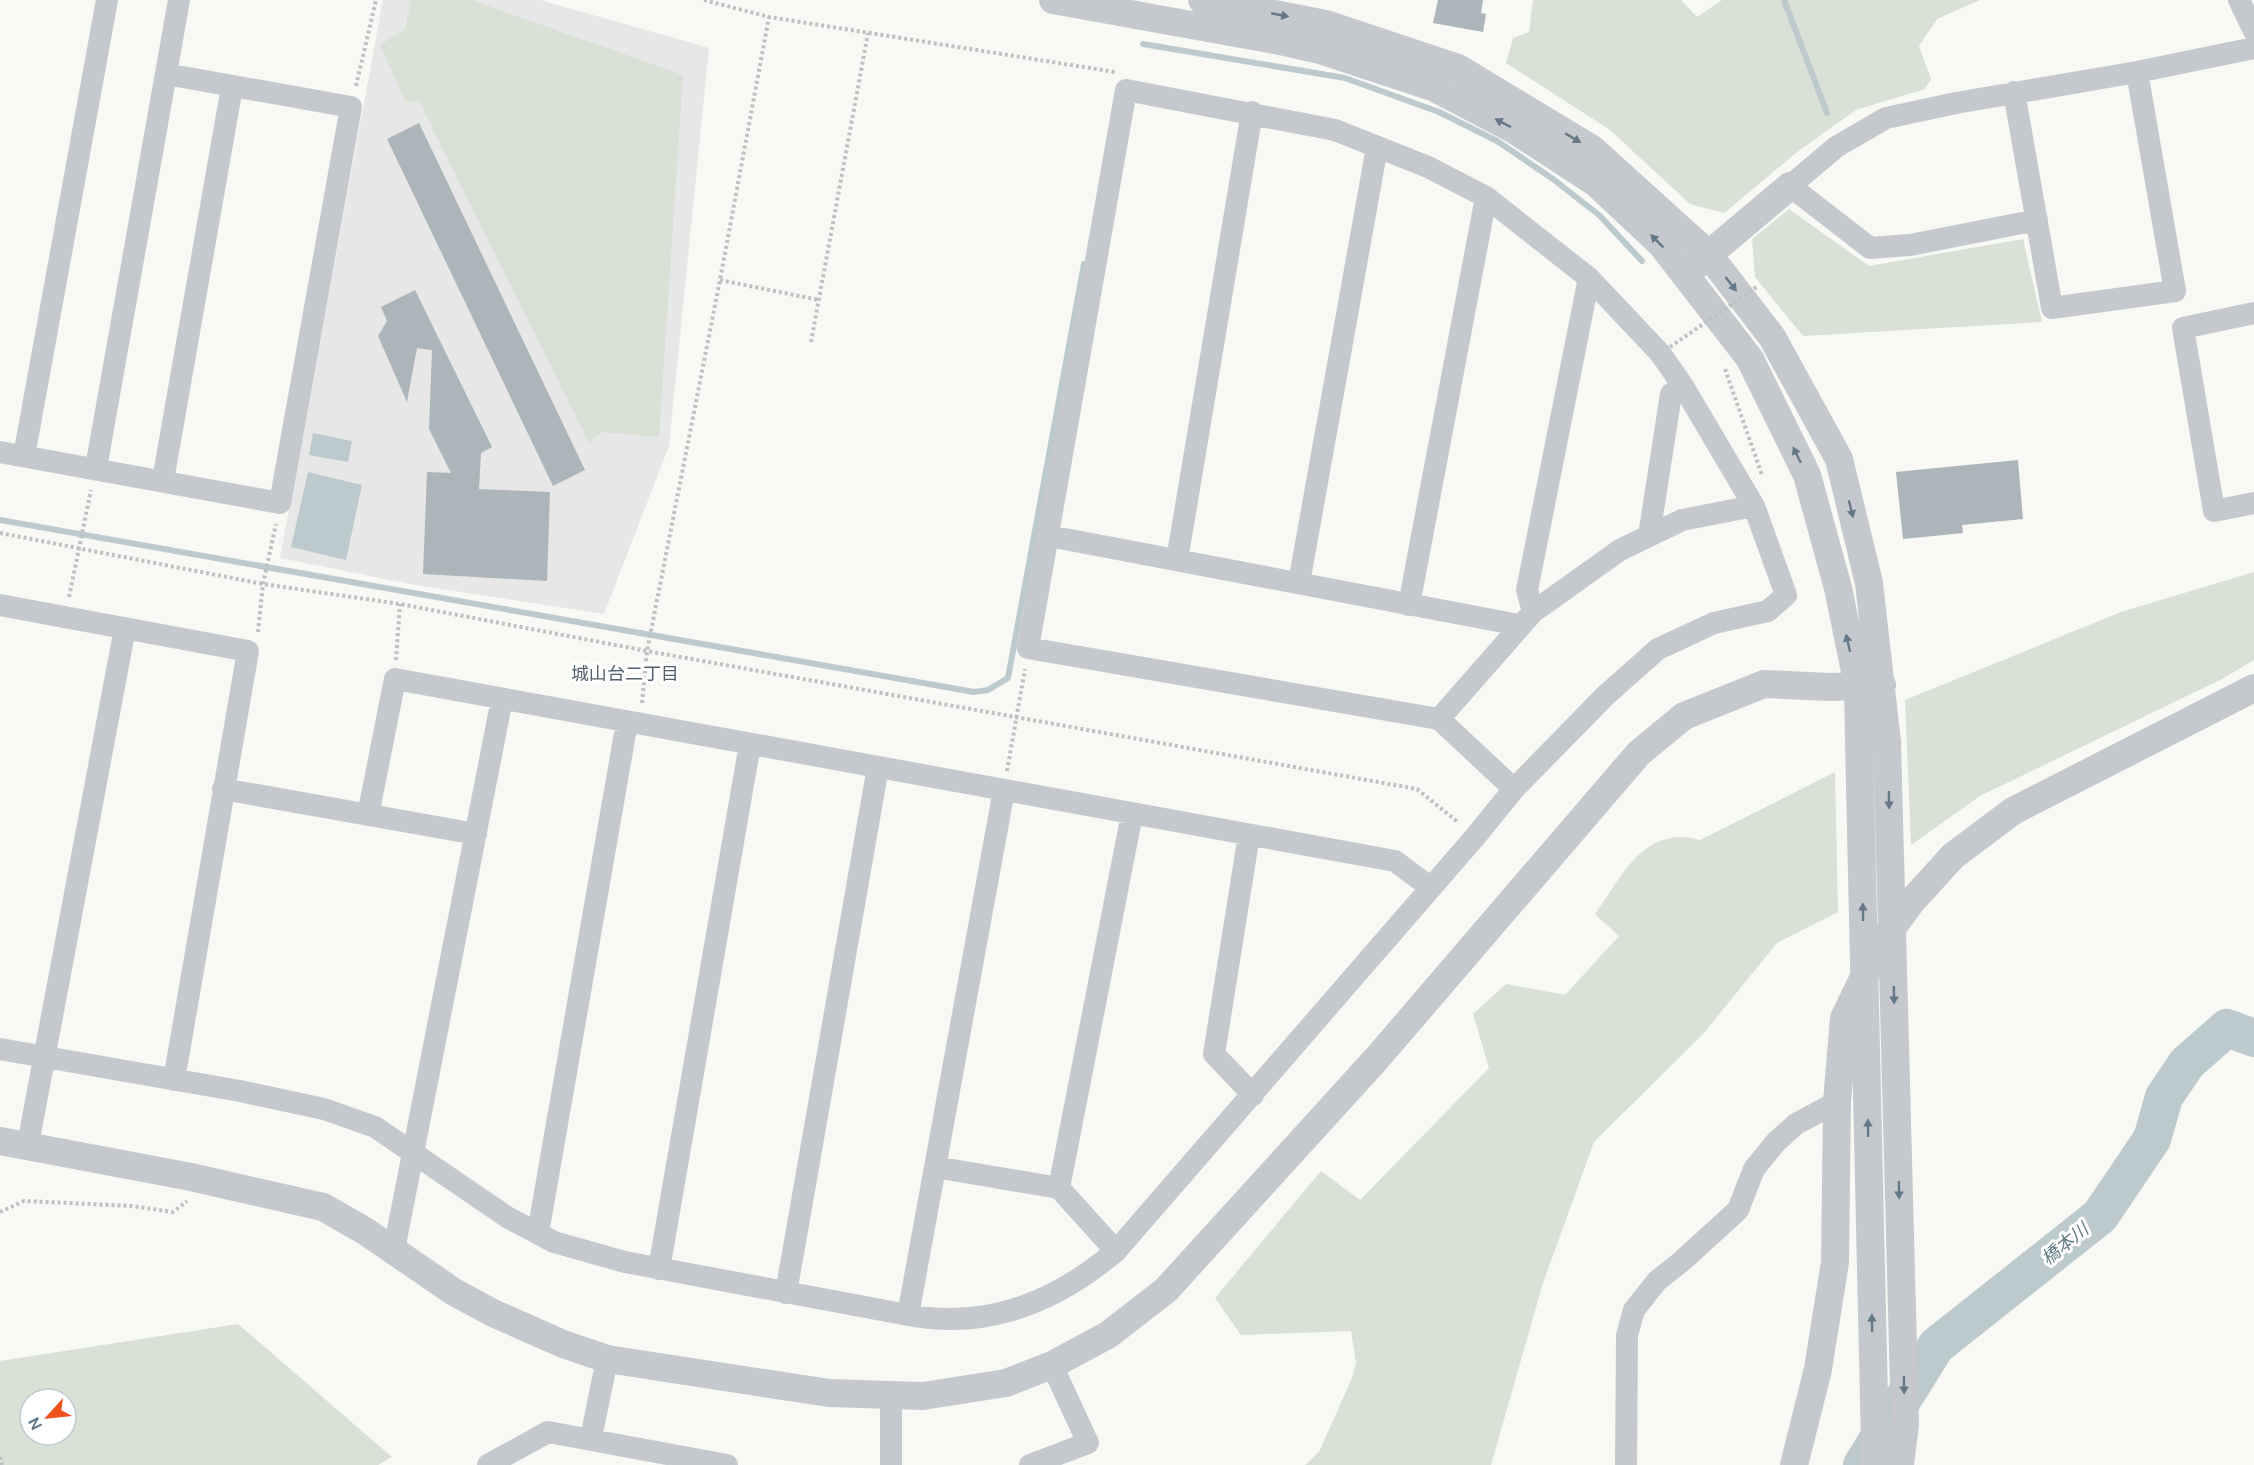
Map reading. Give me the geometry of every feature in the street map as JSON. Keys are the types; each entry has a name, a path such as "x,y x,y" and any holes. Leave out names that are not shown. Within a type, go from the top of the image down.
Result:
{"street":[{"path":"24,456 107,0"},
{"path":"96,468 179,0"},
{"path":"1053,0 1325,24 1435,88 1513,129 1596,183 1662,245 1750,359 1807,475 1838,588 1887,742 1905,1424 1900,1465"},
{"path":"1202,0 1325,24 1458,68 1592,149 1708,254 1772,336 1839,459 1869,583 1870,686 1859,742 1875,1444 1873,1465"},
{"path":"2239,0 2254,30"},
{"path":"1685,275 1836,147 1886,118 2254,48"},
{"path":"2014,92 2052,308 2175,291 2137,72"},
{"path":"0,452 280,503 351,107 166,74"},
{"path":"163,480 232,87"},
{"path":"0,1049 324,1109 375,1127 507,1217 554,1242 625,1262 933,1320 986,1318 1034,1303 1088,1275 1116,1251 1253,1095 1514,789 1606,695 1658,649 1714,623 1768,610 1786,595 1754,506 1683,386 1660,353 1589,278 1486,197 1428,167 1335,130 1252,112 1126,90 1028,648 1439,719 1514,789"},
{"path":"1177,560 1252,112"},
{"path":"1299,583 1377,147"},
{"path":"1790,186 1870,248 1910,245 2037,220"},
{"path":"1409,605 1486,197"},
{"path":"1526,619 1527,590 1589,278"},
{"path":"2254,313 2183,328 2214,511 2254,503"},
{"path":"1649,536 1671,394 1683,386"},
{"path":"1439,719 1526,619 1620,550 1682,520 1754,506"},
{"path":"1049,536 1409,605 1526,619"},
{"path":"0,605 248,651 174,1080"},
{"path":"28,1144 125,628"},
{"path":"368,815 395,680 1395,861 1431,888"},
{"path":"0,1141 28,1144 191,1177 322,1207 394,1250 454,1292 493,1314 563,1344 607,1359 829,1393 923,1396 1006,1383 1052,1365 1108,1335 1166,1290 1378,1057 1639,753 1684,716 1764,684 1870,686"},
{"path":"1794,1465 1818,1369 1835,1262 1837,1102 1844,1018 1879,946 1912,901 1953,856 2013,811 2254,688"},
{"path":"394,1250 502,699"},
{"path":"538,1233 634,723"},
{"path":"659,1269 750,744"},
{"path":"786,1293 879,767"},
{"path":"223,789 476,834"},
{"path":"908,1316 1004,790"},
{"path":"1059,1188 1132,814"},
{"path":"1250,835 1214,1054 1253,1095"},
{"path":"1626,1465 1627,1335 1634,1310 1657,1281 1683,1261 1738,1210 1754,1169 1776,1142 1796,1124 1837,1102"},
{"path":"935,1167 1059,1188 1116,1251"},
{"path":"591,1438 607,1359"},
{"path":"1030,1465 1088,1443 1052,1365"},
{"path":"891,1394 891,1465"},
{"path":"488,1465 548,1432 591,1438 727,1465"}],"path":[{"path":"351,107 376,0"},
{"path":"704,0 769,17 1116,73 1126,90"},
{"path":"634,723 769,17"},
{"path":"811,342 868,33"},
{"path":"720,280 819,300"},
{"path":"1670,347 1758,286"},
{"path":"1721,358 1763,476"},
{"path":"65,616 96,468"},
{"path":"248,651 256,649 263,584 280,503"},
{"path":"0,533 263,584 400,604 646,651 1417,789 1475,837"},
{"path":"395,680 400,604"},
{"path":"1004,790 1028,648"},
{"path":"0,1212 24,1201 132,1206 173,1212 188,1200 191,1177"},
{"path":"0,1457 2,1465"}],"shaded area":[{"path":"383,0 540,0 709,48 669,446 604,614 415,585 280,558"},
{"path":"411,0 471,0 683,75 659,437 602,432 589,443 419,101 406,103 380,45 405,29"},
{"path":"1533,0 1681,0 1697,17 1722,0 1980,0 1937,19 1919,46 1931,79 1925,89 1856,110 1797,152 1724,213 1690,204 1610,130 1506,63 1513,38 1529,32"},
{"path":"1789,209 1869,266 2023,239 2042,322 1803,336 1755,277 1752,239"},
{"path":"313,433 352,441 348,462 309,455"},
{"path":"308,472 362,485 346,560 291,547"},
{"path":"2254,572 2254,660 2222,679 1980,796 1911,845 1905,700 2121,612"},
{"path":"1835,772 1838,912 1777,943 1703,1034 1594,1142 1543,1283 1491,1465 1305,1465 1319,1452 1352,1378 1356,1363 1351,1331 1241,1335 1215,1298 1321,1171 1360,1200 1489,1068 1473,1014 1506,984 1565,995 1619,936 1595,914 1637,857 1650,846 1664,839 1681,837 1700,840"},
{"path":"238,1324 392,1457 378,1465 0,1465 0,1361"}],"building":[{"path":"1438,0 1483,0 1481,13 1486,14 1483,32 1433,23"},
{"path":"419,123 585,470 553,486 387,139"},
{"path":"415,290 492,447 481,453 479,489 550,492 547,581 423,574 427,472 451,473 429,429 432,350 417,348 407,402 378,336 387,321 381,307"},
{"path":"2018,460 2023,519 1962,525 1963,533 1903,539 1896,472"}],"waterway":[{"path":"1784,0 1827,113"},
{"path":"1143,44 1345,78 1439,112 1497,141 1553,179 1599,215 1642,261"},
{"path":"0,520 974,692 988,690 1008,678 1084,264"},
{"name":"橋本川","path":"1862,1465 1936,1346 2100,1216 2152,1139 2164,1097 2187,1063 2227,1028 2254,1038"}],"district":[{"name":"城山台二丁目","path":"625,674"}]}
